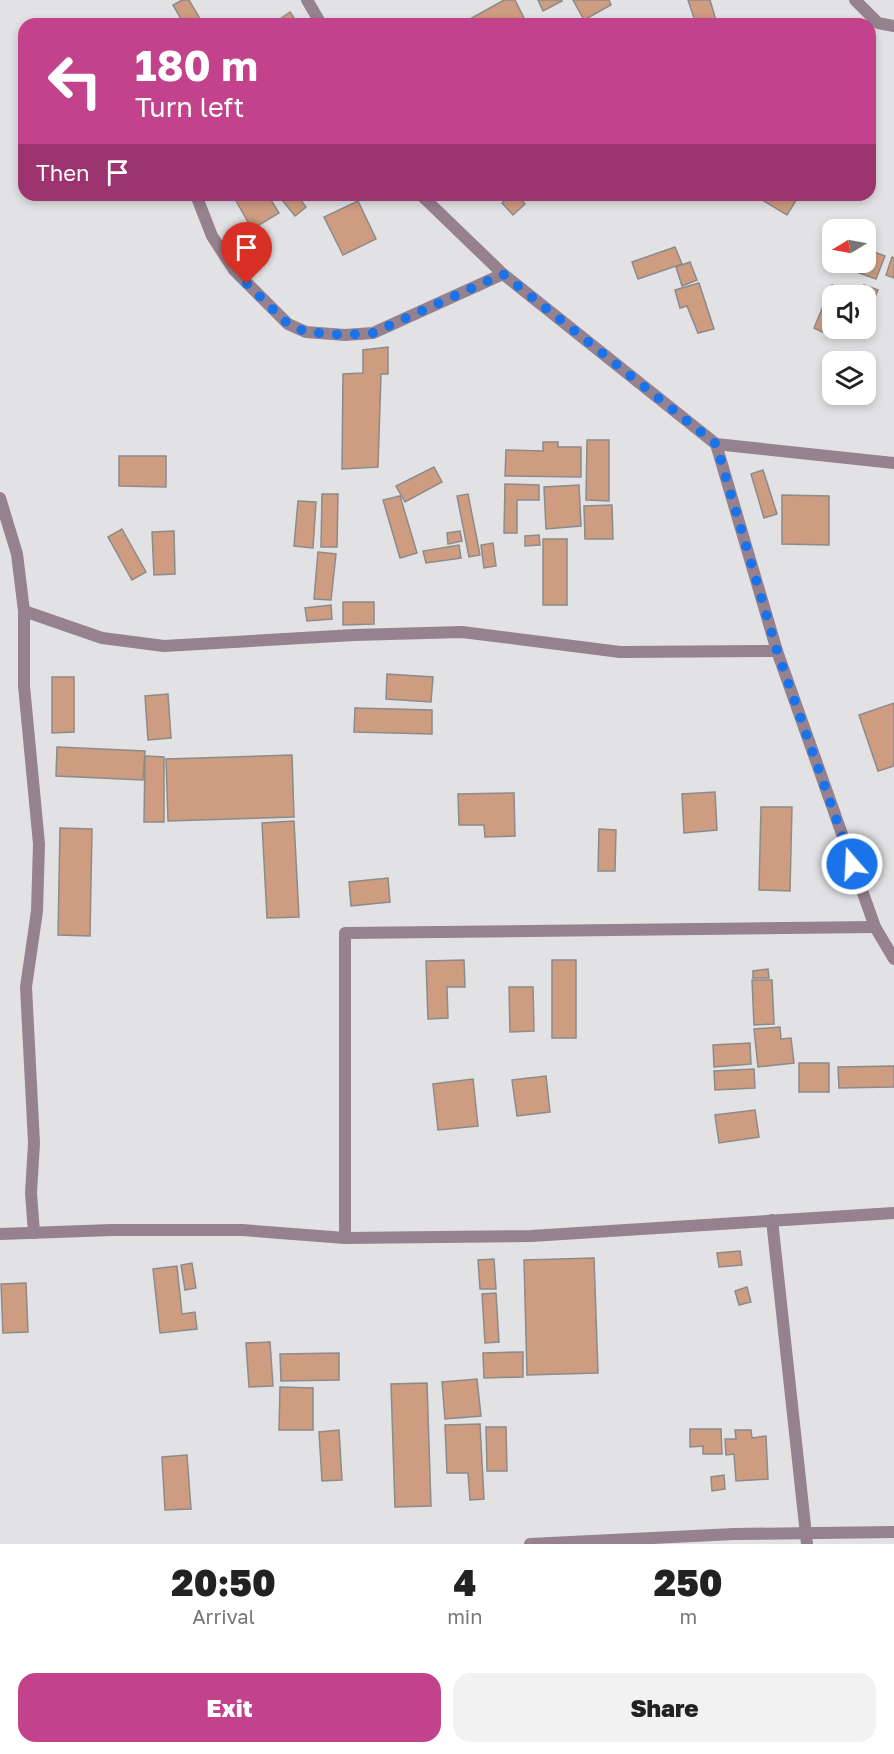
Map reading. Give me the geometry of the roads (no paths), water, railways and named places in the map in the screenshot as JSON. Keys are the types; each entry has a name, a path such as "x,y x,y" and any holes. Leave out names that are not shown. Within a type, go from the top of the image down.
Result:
{"street":[{"path":"307,0 318,18"},
{"path":"855,0 874,18"},
{"path":"876,20 894,26"},
{"path":"198,201 212,236 234,270 288,324 306,332 345,335 373,333 503,274"},
{"path":"427,201 503,274 716,444 894,463"},
{"path":"716,444 777,651 875,927 894,959"},
{"path":"0,498 17,554 24,611 24,686 39,844 37,911 26,987 34,1143 31,1193 33,1233"},
{"path":"24,611 102,638 164,646 354,635 462,632 620,652 777,651"},
{"path":"345,1238 345,933 875,927"},
{"path":"0,1234 242,1230 345,1238 531,1236 894,1213"},
{"path":"772,1220 807,1539"},
{"path":"530,1544 734,1534 807,1539 894,1532"}]}
